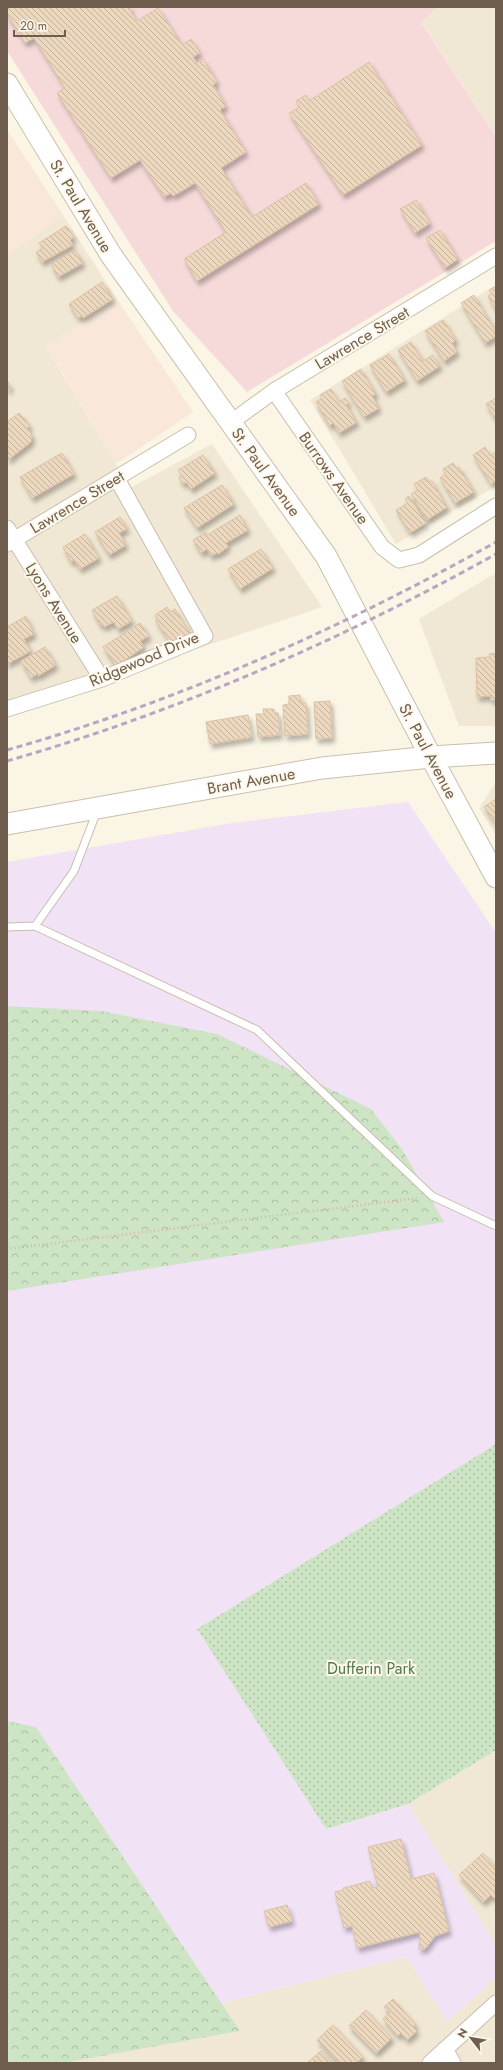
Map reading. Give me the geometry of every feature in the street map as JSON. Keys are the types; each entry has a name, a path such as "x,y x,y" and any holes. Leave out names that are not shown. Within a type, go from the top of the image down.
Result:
{"main road":[{"name":"St. Paul Avenue","path":"7,84 111,255 326,556 431,757 496,877"},
{"name":"Brant Avenue","path":"7,824 322,768 431,757 496,753"}],"street":[{"name":"Lawrence Street","path":"230,422 274,391 496,256"},
{"name":"Burrows Avenue","path":"274,391 382,548 399,560 419,554 496,506"},
{"name":"Lawrence Street","path":"10,537 117,479 188,435"},
{"name":"Ridgewood Drive","path":"7,709 102,679 205,636 117,479"},
{"name":"Lyons Avenue","path":"10,537 102,679"},
{"path":"430,2063 496,2003"},
{"path":"445,2049 454,2063"}],"lane":[{"path":"35,926 74,871 99,808"},
{"path":"7,927 35,926 257,1030 432,1196 496,1226"}],"path":[{"path":"7,1249 432,1196"}],"shaded area":[{"path":"7,7 437,7 421,22 496,137 496,241 247,392 173,311 7,51"},
{"path":"437,7 496,7 496,137 421,21"},
{"path":"7,130 63,215 7,255"},
{"path":"63,215 118,301 46,346 130,488 212,444 322,607 7,712 7,255"},
{"path":"496,285 496,486 396,544 310,400"},
{"path":"118,301 193,412 116,464 46,345"},
{"path":"496,573 496,726 459,726 419,619"},
{"path":"496,784 496,836 479,808"},
{"path":"408,802 496,933 496,1444 197,1629 326,1829 408,1804 496,1945 496,1978 447,2021 406,1957 221,2003 36,1727 7,1721 7,862 232,823"},
{"path":"496,1750 496,1945 408,1804"},
{"path":"406,1957 447,2021 496,1978 496,2063 63,2063 240,2031 221,2003"}],"green space":[{"path":"7,1006 101,1011 217,1034 371,1109 402,1149 444,1222 7,1291"},
{"name":"Dufferin Park","path":"496,1444 496,1750 408,1804 326,1829 197,1629"},
{"path":"7,1721 36,1727 240,2031 63,2063 7,2063"}],"building":[{"path":"7,7 132,7 129,9 137,21 158,8 182,45 191,39 200,53 193,57 197,63 203,59 217,82 213,85 226,106 220,110 246,152 221,168 252,217 306,183 319,204 197,281 184,259 226,232 195,183 173,196 171,193 164,197 140,160 111,178 57,93 65,88 34,38 25,43 7,14"},
{"path":"369,62 422,145 343,195 289,113 300,107 296,101 306,95 309,101"},
{"path":"416,200 430,223 415,233 400,209"},
{"path":"66,226 74,237 70,240 73,245 42,262 36,252 43,248 39,243"},
{"path":"440,230 458,259 445,268 426,238"},
{"path":"75,250 83,263 58,277 51,264"},
{"path":"102,282 113,299 83,318 82,316 78,318 69,304"},
{"path":"496,286 496,310 488,296 492,293 489,290"},
{"path":"474,295 496,332 494,333 496,336 485,343 461,303"},
{"path":"443,320 456,340 452,343 457,352 444,361 425,331"},
{"path":"411,342 423,361 433,355 440,366 417,381 398,350"},
{"path":"389,354 405,380 386,392 370,365"},
{"path":"361,369 376,394 372,396 379,408 364,417 342,381"},
{"path":"7,381 11,387 7,390"},
{"path":"331,389 339,402 345,398 349,403 346,405 357,422 339,433 333,423 330,426 316,402 322,398 320,395"},
{"path":"496,398 496,417 495,418 486,404"},
{"path":"19,413 30,426 27,428 32,435 31,442 8,460 7,422"},
{"path":"485,447 490,456 496,452 496,481 491,484 473,455"},
{"path":"62,453 74,474 32,498 20,477"},
{"path":"203,455 215,473 191,489 186,482 183,484 179,478 182,476 178,470"},
{"path":"453,463 457,469 459,467 474,492 455,503 440,478 445,474 443,469"},
{"path":"426,477 430,482 432,481 447,507 427,520 411,494 418,490 414,484"},
{"path":"222,485 234,504 197,528 184,508"},
{"path":"409,496 426,523 410,533 396,510 408,503 405,499"},
{"path":"240,515 248,530 226,543 228,547 218,554 217,553 211,556 207,549 201,553 193,540 206,532 207,535"},
{"path":"120,517 127,529 119,533 126,545 109,555 95,532"},
{"path":"85,534 99,558 80,569 74,560 71,562 63,547"},
{"path":"261,549 273,568 240,589 228,569"},
{"path":"117,596 132,621 118,629 114,622 104,627 102,624 100,625 92,610"},
{"path":"167,607 170,612 175,609 191,635 173,647 156,621 155,615"},
{"path":"26,616 34,634 24,639 31,651 7,664 7,627"},
{"path":"140,623 149,636 140,641 144,647 116,666 103,647"},
{"path":"45,647 56,665 38,676 37,674 31,678 21,661"},
{"path":"496,653 496,700 491,700 491,696 477,697 476,658 490,657 489,654"},
{"path":"300,695 301,703 306,703 308,734 285,736 283,705 289,704 289,696"},
{"path":"330,701 332,738 316,739 314,702"},
{"path":"263,709 274,709 274,713 278,713 280,735 258,737 256,714 264,714"},
{"path":"248,715 252,737 210,744 206,722"},
{"path":"496,799 496,824 484,807"},
{"path":"401,1839 411,1879 434,1873 449,1931 435,1936 425,1949 419,1949 420,1932 357,1948 352,1926 344,1928 335,1892 343,1890 343,1888 370,1881 372,1888 378,1887 368,1847"},
{"path":"483,1853 496,1867 496,1900 491,1895 483,1902 459,1875"},
{"path":"287,1905 292,1921 269,1927 264,1911"},
{"path":"393,1999 416,2025 413,2027 417,2031 407,2040 401,2033 398,2036 383,2019 390,2013 384,2007"},
{"path":"366,2010 392,2038 376,2053 349,2026"},
{"path":"333,2025 363,2057 357,2063 339,2063 317,2040"},
{"path":"321,2051 331,2063 307,2063"}],"railway":[{"path":"7,750 71,731 133,709 196,686 258,660 379,604 496,542"},
{"path":"7,761 71,742 134,720 196,697 258,671 378,616 438,586 496,554"}]}
